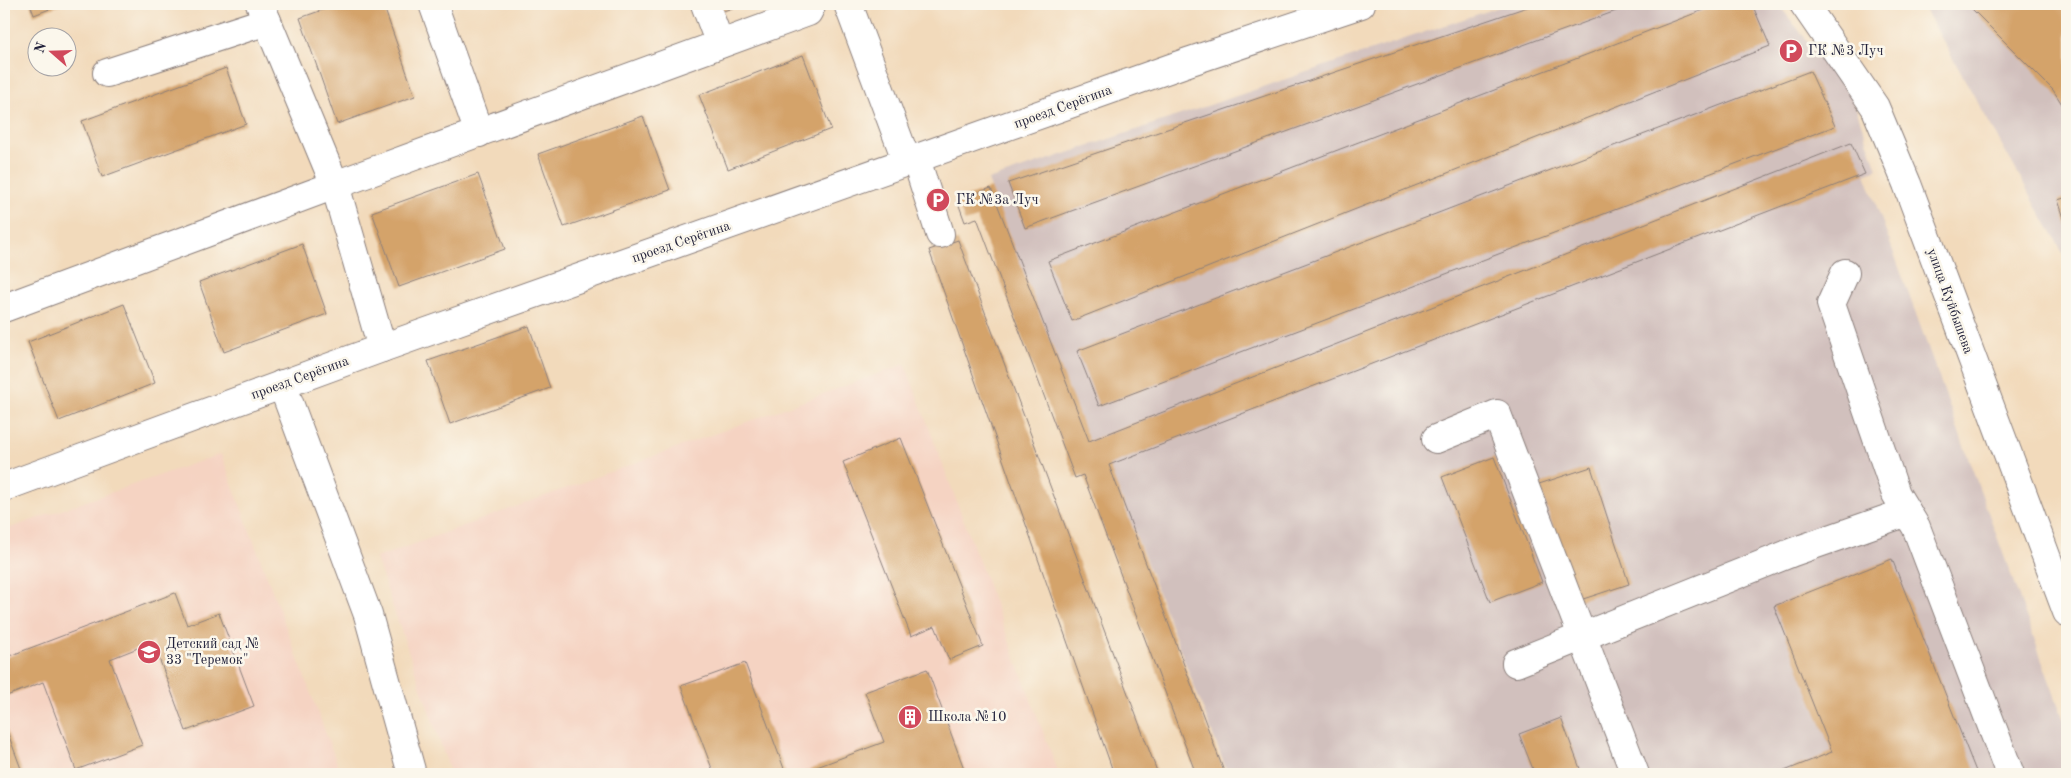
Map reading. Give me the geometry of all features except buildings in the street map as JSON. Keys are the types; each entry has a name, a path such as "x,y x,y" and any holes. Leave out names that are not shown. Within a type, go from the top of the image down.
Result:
{"street":[{"path":"433,4 479,133"},
{"path":"705,4 720,44"},
{"path":"4,308 808,12 812,4"},
{"path":"848,4 940,234"},
{"name":"проезд Серёгина","path":"4,487 382,348 1188,62 1361,4"},
{"name":"улица Куйбышева","path":"1804,4 1875,107 1907,184 2067,612"},
{"path":"107,73 264,12 335,185 382,348"},
{"path":"1846,273 1831,304 1896,494 1916,527 2010,774"},
{"path":"282,384 368,615 412,774"},
{"path":"1436,439 1497,414 1635,774"},
{"path":"1516,662 1792,552 1907,512"}],"shaded area":[{"path":"1508,4 1778,4 1852,97 1877,169 1865,174 2067,729 2067,774 1228,774 1109,465 1098,438 1089,441 988,180"},
{"path":"1922,4 2067,4 2067,260"},
{"path":"905,364 1059,774 451,774 376,558"},
{"name":"Детский сад № 33 \"Теремок\"","path":"221,454 341,774 4,774 4,530"}],"place":[{"name":"ГК №3 Луч","path":"1791,51"},
{"name":"ГК №3а Луч","path":"938,200"},
{"name":"Детский сад № 33 \"Теремок\"","path":"149,652"},
{"name":"Школа №10","path":"910,717"}]}
